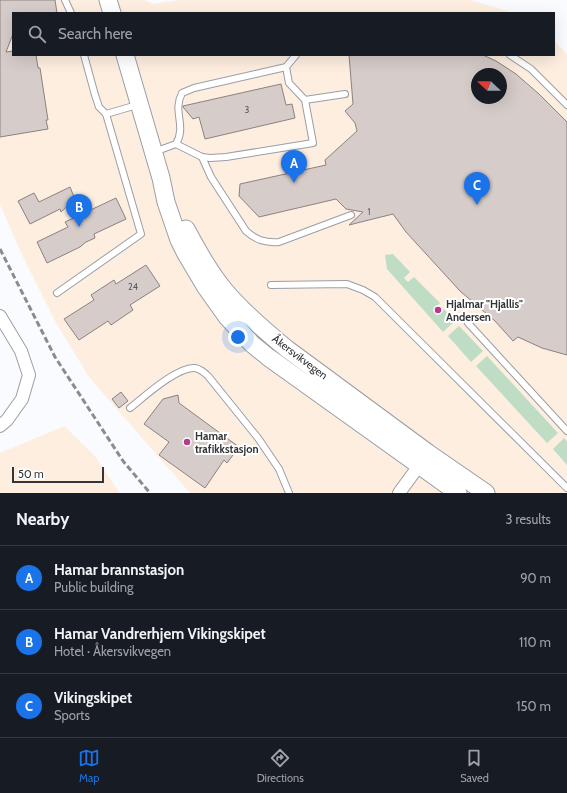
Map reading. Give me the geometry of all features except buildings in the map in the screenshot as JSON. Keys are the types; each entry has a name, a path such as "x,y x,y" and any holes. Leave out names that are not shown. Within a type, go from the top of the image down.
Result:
{"street":[{"path":"108,0 112,12"},
{"name":"Åkersvikvegen","path":"125,56 161,178 177,213 214,277 252,319 424,459 458,493"},
{"path":"0,316 21,351 29,375 22,399 7,420 0,426"},
{"path":"399,493 424,459"},
{"name":"Åkersvikvegen","path":"424,459 486,493"}],"lane":[{"path":"65,0 70,12"},
{"path":"57,293 141,234 106,114 99,107 84,56"},
{"path":"176,144 181,132 178,100 182,93 194,88 286,67 295,56"},
{"path":"512,56 531,69 567,105"},
{"path":"153,152 176,144 202,157 210,158 226,157 313,143 305,100 289,83 286,67"},
{"path":"305,100 345,94"},
{"path":"106,114 139,104"},
{"path":"202,157 211,176 246,231 252,237 261,241 269,243 279,242 351,215"},
{"path":"271,285 347,284 363,290 375,297 567,488"},
{"path":"468,323 567,431"},
{"path":"130,408 177,372 189,368 202,370 262,444 279,469 289,493"}],"shaded area":[{"path":"0,0 144,0 153,4 179,0 471,0 510,12 12,12 12,56 555,56 555,42 567,54 567,493 190,493 89,377 55,321 21,253 0,204"},
{"path":"64,426 94,455 120,493 0,493 0,453"}],"green space":[{"path":"393,254 410,272 404,278 408,282 414,277 440,303 433,310 437,315 444,309 455,321 443,332 387,269 385,255"},
{"path":"459,326 483,351 471,362 448,336"},
{"path":"487,356 558,433 547,443 476,366"},
{"path":"564,438 567,441 567,465 553,449"}],"railway":[{"path":"0,249 55,357 123,461 150,493"}],"place":[{"name":"Hamar brannstasjon","path":"294,183"},
{"name":"Vikingskipet","path":"477,205"},
{"name":"Hamar Vandrerhjem Vikingskipet","path":"79,227"},
{"name":"Hjalmar \"Hjallis\" Andersen","path":"438,310"},
{"name":"Hamar trafikkstasjon","path":"187,442"}]}
